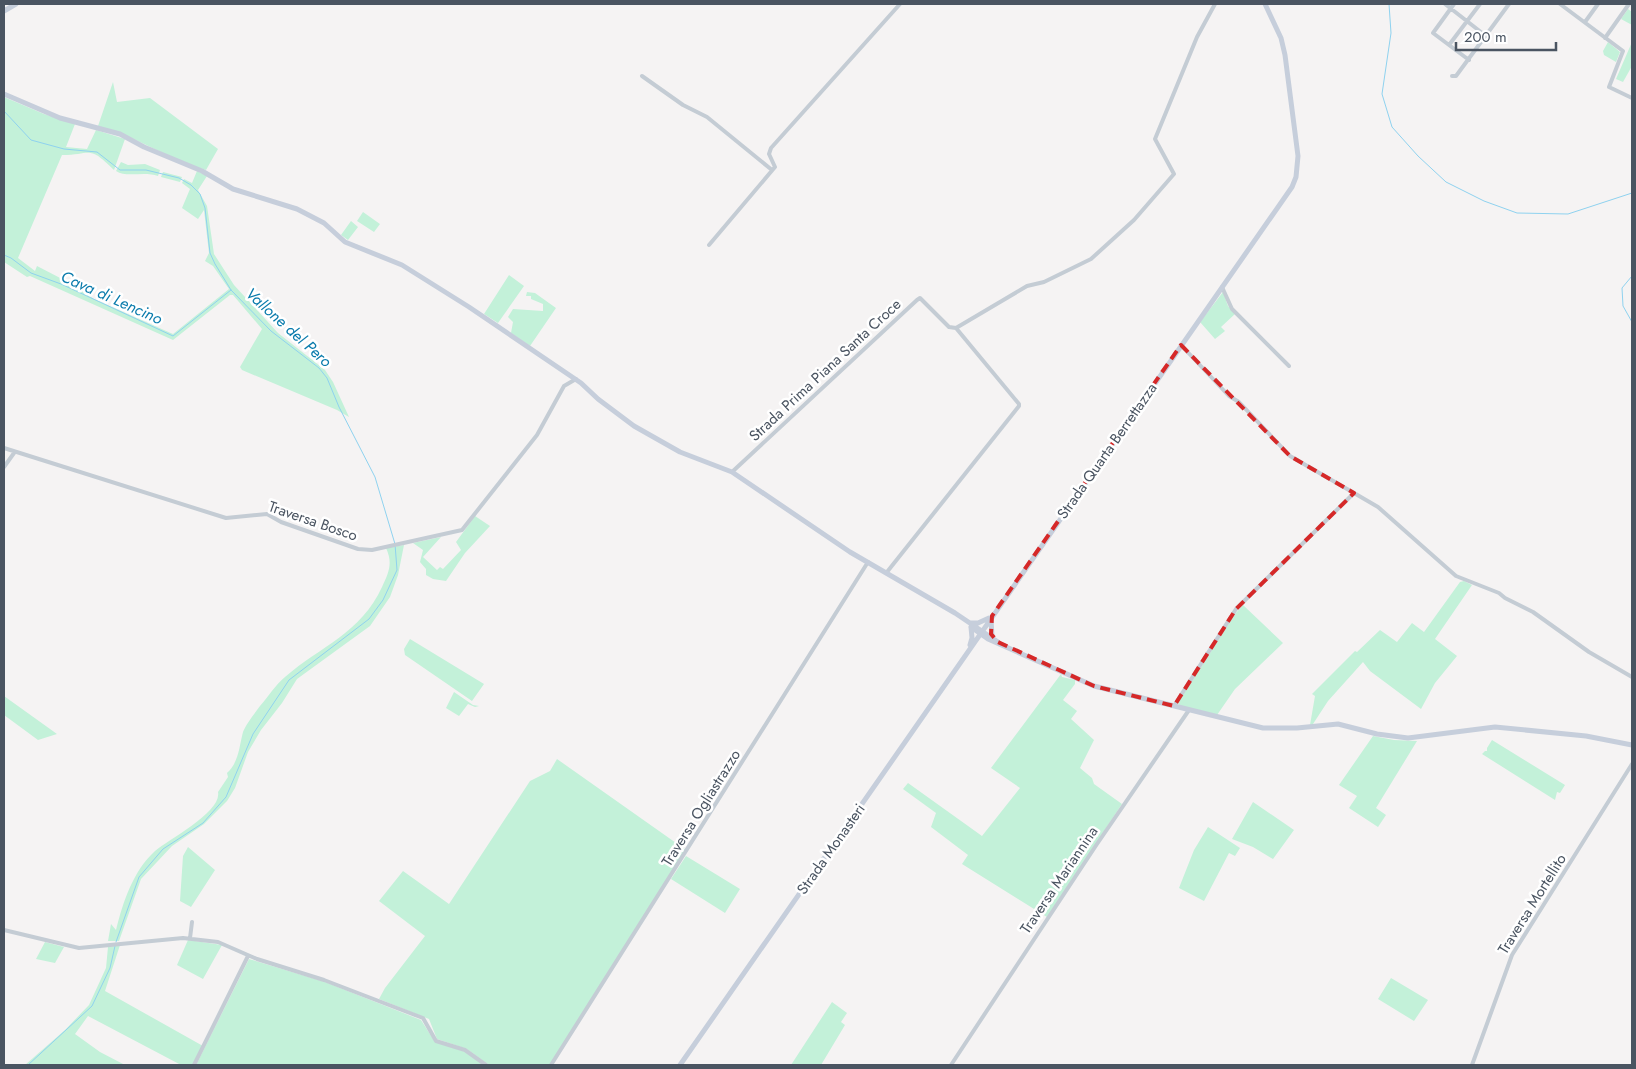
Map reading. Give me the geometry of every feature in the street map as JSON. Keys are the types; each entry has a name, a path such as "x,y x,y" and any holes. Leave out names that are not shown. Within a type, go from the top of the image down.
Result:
{"street":[{"path":"4,11 16,4"},
{"path":"709,245 776,164 769,154 771,148 900,4"},
{"path":"956,328 1027,286 1044,282 1091,259 1134,220 1172,178 1174,171 1159,150 1155,139 1197,36 1215,4"},
{"name":"Strada Quarta Berrettazza","path":"981,632 1284,200 1294,182 1298,166 1297,142 1285,55 1281,38 1265,4"},
{"path":"1445,4 1486,36"},
{"path":"1454,4 1433,33 1469,60"},
{"path":"1449,45 1480,4"},
{"path":"1452,76 1456,76 1469,60 1510,4"},
{"path":"1560,4 1623,51 1609,87 1632,98"},
{"path":"1566,8 1569,4"},
{"path":"1585,22 1598,4"},
{"path":"1605,38 1629,4"},
{"path":"642,76 682,105 707,117 772,170"},
{"path":"4,94 60,118 120,134 144,147 202,170 233,189 283,204 307,214 324,223 345,242 402,265 576,379 620,415 668,447 732,472 868,562 964,619 990,638 1094,686 1263,728 1297,728 1338,724 1377,734 1408,738 1495,727 1586,736 1632,745"},
{"path":"1222,287 1232,309 1289,366"},
{"name":"Strada Prima Piana Santa Croce","path":"732,472 920,298 949,327 956,328 1019,406 887,572"},
{"path":"1181,345 1290,456 1378,507 1456,576 1498,593 1533,612 1589,652 1632,677"},
{"name":"Traversa Bosco","path":"4,448 14,453 226,518 267,514 281,522 358,549 372,550 462,530 537,435 564,386 576,379"},
{"path":"4,467 14,453"},
{"path":"1174,706 1220,632 1236,610 1354,493"},
{"name":"Traversa Ogliastrazzo","path":"552,1065 868,562"},
{"path":"971,625 992,616"},
{"path":"990,638 992,616"},
{"path":"968,651 972,638 971,625"},
{"name":"Strada Monasteri","path":"680,1065 981,632"},
{"path":"968,651 978,642 990,638"},
{"name":"Traversa Mariannina","path":"951,1065 1097,844 1189,710"},
{"name":"Traversa Mortellito","path":"1472,1065 1512,955 1632,764"},
{"path":"190,938 192,922"},
{"path":"4,930 79,948 190,938 218,942 248,956 324,980 423,1018 436,1041 465,1050 486,1065"},
{"path":"194,1065 248,956"}],"highlighted area":[{"path":"1181,345 1290,456 1354,493 1236,609 1174,706 1094,686 998,642 991,634 992,616"}],"green space":[{"path":"1628,9 1632,12 1632,25 1621,19"},
{"path":"1608,42 1620,52 1616,62 1604,55 1603,51"},
{"path":"1632,42 1632,66 1623,82 1616,79"},
{"path":"113,82 117,102 150,98 218,149 206,170 186,164 121,133 98,126"},
{"path":"4,97 44,114 75,124 66,147 87,149 96,130 125,139 114,170 94,154 62,155 18,258 35,271 37,266 66,281 94,299 173,334 229,289 213,266 205,261 209,253 204,210 198,219 182,208 190,189 182,183 184,179 192,183 197,171 207,176 198,190 207,206 214,254 234,285 278,333 325,370 333,382 349,417 337,410 242,370 240,367 262,329 233,295 230,295 173,340 30,276 27,277 4,262"},
{"path":"121,162 128,165 145,164 160,170 158,176 120,173 116,171"},
{"path":"163,172 182,177 180,182 161,177"},
{"path":"363,212 380,224 374,232 357,221"},
{"path":"351,221 358,227 348,240 341,235"},
{"path":"509,275 524,286 498,323 484,314"},
{"path":"527,292 535,293 556,308 530,346 511,333 513,322 508,317 513,309 543,311 543,304 531,299 531,296 526,296"},
{"path":"1223,292 1228,306 1235,314 1221,327 1225,331 1215,339 1200,322"},
{"path":"475,516 490,526 465,553 446,581 433,579 426,575 426,569 420,562 423,550 413,543 441,537 423,557 437,570 440,567 443,569 461,550 456,542"},
{"path":"404,545 398,575 390,597 370,626 297,679 248,752 235,788 227,801 204,824 172,846 141,879 119,941 108,941 111,924 116,930 130,888 147,859 155,851 193,825 212,808 217,800 218,792 228,777 227,773 234,764 244,729 260,706 282,680 352,628 363,616 373,603 388,572 390,563 386,548"},
{"path":"1464,581 1472,585 1435,639 1457,656 1435,683 1421,709 1370,671 1363,662 1328,701 1313,724 1310,725 1315,696 1312,694 1355,651 1357,652 1380,630 1397,642 1412,623 1424,632 1460,582"},
{"path":"1243,605 1283,643 1235,689 1217,715 1180,706 1178,703 1235,614"},
{"path":"410,639 484,684 472,701 405,655 404,649"},
{"path":"1061,674 1062,677 1075,680 1075,684 1063,700 1077,711 1071,719 1094,740 1080,768 1092,778 1094,784 1122,804 1047,917 962,864 968,855 931,827 936,813 903,789 908,783 982,836 1020,788 991,768"},
{"path":"454,692 473,705 479,706 475,707 468,704 459,716 446,708"},
{"path":"4,696 57,734 38,740 4,715"},
{"path":"1373,736 1394,740 1417,741 1376,808 1386,815 1378,827 1349,808 1357,796 1339,785"},
{"path":"1492,740 1565,785 1560,793 1557,792 1555,800 1482,754 1487,751"},
{"path":"557,759 686,850 550,1065 489,1065 467,1049 437,1039 429,1019 379,999 385,988 425,936 379,901 403,871 449,904 530,781 550,771"},
{"path":"1253,802 1294,830 1273,859 1253,847 1232,839"},
{"path":"1208,827 1240,848 1235,856 1229,853 1204,901 1179,888 1194,850"},
{"path":"188,847 215,870 191,907 180,901 183,856"},
{"path":"686,856 740,889 725,913 671,879"},
{"path":"188,940 222,945 203,979 177,965"},
{"path":"45,942 64,947 55,963 36,959"},
{"path":"120,945 105,991 203,1046 193,1064 181,1065 88,1016 75,1034 100,1052 125,1065 25,1065 65,1030 89,1005 106,968 108,947"},
{"path":"249,959 325,982 421,1020 435,1042 466,1052 484,1065 196,1065"},
{"path":"1391,978 1428,1000 1414,1021 1378,999"},
{"path":"832,1002 847,1013 841,1022 845,1025 821,1065 791,1065"}],"waterway":[{"path":"1389,4 1391,33 1382,94 1392,127 1418,156 1446,182 1484,201 1517,213 1568,214 1632,193"},
{"name":"Vallone del Pero","path":"4,111 31,140 64,149 97,152 120,170 146,170 179,178 191,185 200,194 205,208 210,253 231,290 271,331 319,368 327,378 339,407 375,477 395,544 397,570 383,600 369,619 289,680 253,734 226,797 203,823 163,849 139,877 116,942"},
{"name":"Cava di Lencino","path":"4,255 31,273 61,284 173,336 231,290"},
{"path":"1632,276 1622,288 1623,306 1632,322"},
{"path":"28,1065 92,1006 110,968 115,946"}]}
